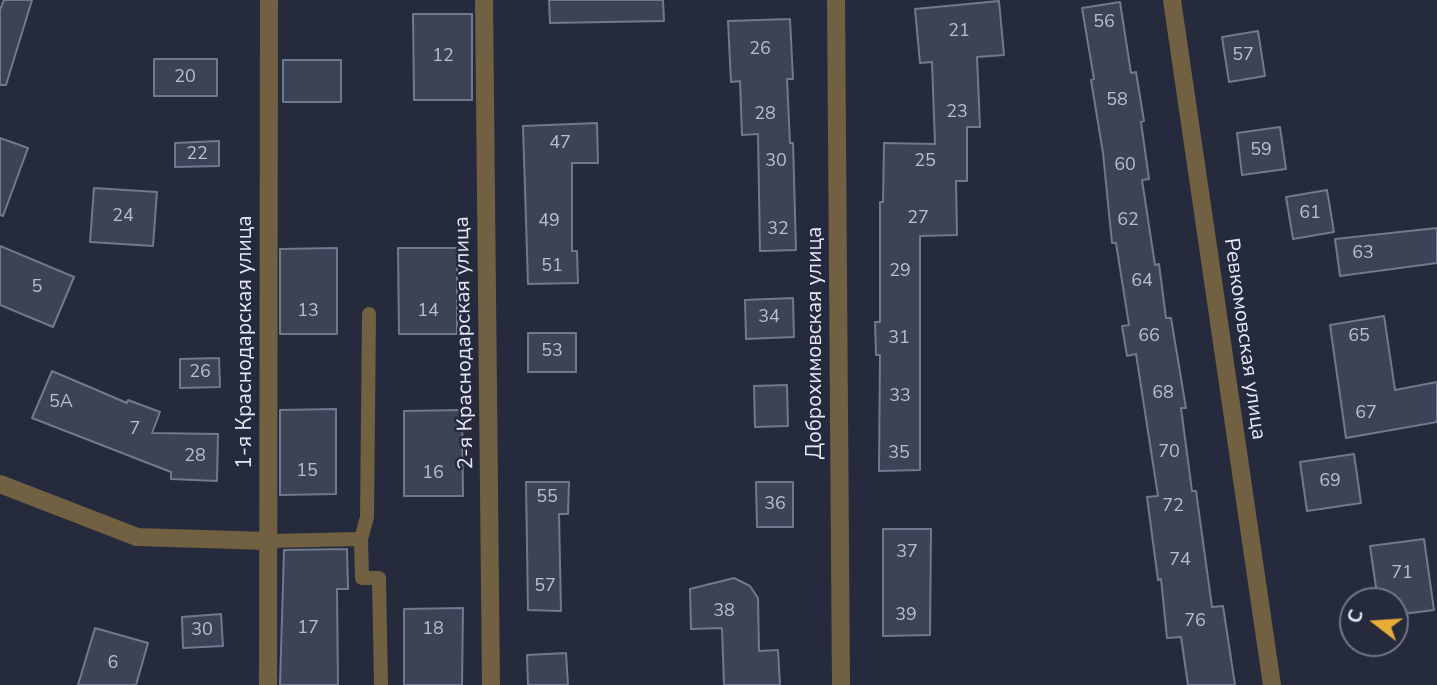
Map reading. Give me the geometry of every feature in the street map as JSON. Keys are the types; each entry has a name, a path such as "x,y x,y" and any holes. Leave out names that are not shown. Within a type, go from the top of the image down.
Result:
{"street":[{"name":"1-я Краснодарская улица","path":"268,685 270,0"},
{"name":"2-я Краснодарская улица","path":"484,0 491,685"},
{"name":"Доброхимовская улица","path":"836,0 841,685"},
{"name":"Ревкомовская улица","path":"1172,0 1272,685"},
{"path":"0,484 136,537 268,541"}],"lane":[{"path":"369,314 368,517 361,539 362,578 379,578 381,685"},
{"path":"268,541 361,539"}],"building":[{"path":"4,0 32,0 6,85 0,85 0,10"},
{"path":"549,0 663,0 664,21 550,23"},
{"path":"999,1 1004,55 977,57 980,127 967,127 967,181 956,181 957,235 920,236 920,470 879,471 880,355 876,355 875,322 880,322 880,202 883,202 884,143 935,144 932,62 920,63 915,9"},
{"path":"1120,2 1131,73 1136,72 1144,121 1141,122 1149,179 1142,180 1155,265 1159,264 1166,318 1171,318 1186,408 1181,408 1192,491 1196,491 1212,607 1223,606 1235,685 1188,685 1181,637 1167,638 1161,579 1158,580 1147,497 1158,496 1136,354 1127,356 1122,326 1129,325 1116,243 1112,243 1103,153 1091,80 1094,79 1082,8"},
{"path":"413,14 472,14 472,100 414,100"},
{"path":"790,19 793,79 787,79 790,143 793,143 796,250 760,251 758,134 742,135 740,81 731,82 728,21"},
{"path":"1258,31 1265,76 1229,82 1222,37"},
{"path":"154,59 217,59 217,96 154,96"},
{"path":"283,60 341,60 341,102 283,102"},
{"path":"597,123 598,163 572,163 572,251 577,251 578,283 528,284 523,126"},
{"path":"1280,127 1286,169 1242,175 1237,133"},
{"path":"0,138 28,148 3,216 0,215"},
{"path":"219,141 219,166 175,167 175,143"},
{"path":"94,188 157,192 153,246 90,242"},
{"path":"1327,190 1334,232 1293,239 1286,197"},
{"path":"1437,228 1437,263 1340,276 1335,239"},
{"path":"0,246 74,277 53,327 0,305"},
{"path":"337,248 337,334 280,334 280,249"},
{"path":"398,248 457,248 457,334 399,334"},
{"path":"793,298 794,337 746,339 745,300"},
{"path":"1384,316 1395,390 1437,382 1437,422 1346,438 1330,325"},
{"path":"528,333 576,333 576,372 528,372"},
{"path":"219,358 220,387 180,388 180,359"},
{"path":"52,371 127,403 128,400 160,412 152,433 218,434 217,481 171,479 171,472 32,418"},
{"path":"787,385 788,426 755,427 754,386"},
{"path":"336,409 336,494 280,495 280,410"},
{"path":"462,410 463,496 404,496 404,411"},
{"path":"1354,454 1361,503 1307,511 1300,462"},
{"path":"526,482 569,482 568,514 559,514 561,611 528,610"},
{"path":"756,482 793,482 793,527 757,527"},
{"path":"883,529 931,529 930,635 883,636"},
{"path":"1424,539 1434,610 1409,613 1409,587 1376,587 1370,546"},
{"path":"347,549 348,589 337,589 338,685 280,685 284,550"},
{"path":"734,578 750,586 758,598 759,651 778,650 780,685 724,685 722,628 691,629 690,589"},
{"path":"463,608 462,685 404,685 404,609"},
{"path":"221,614 223,646 183,648 182,617"},
{"path":"95,628 148,643 136,685 78,685"},
{"path":"566,653 568,685 528,685 527,655"}]}
